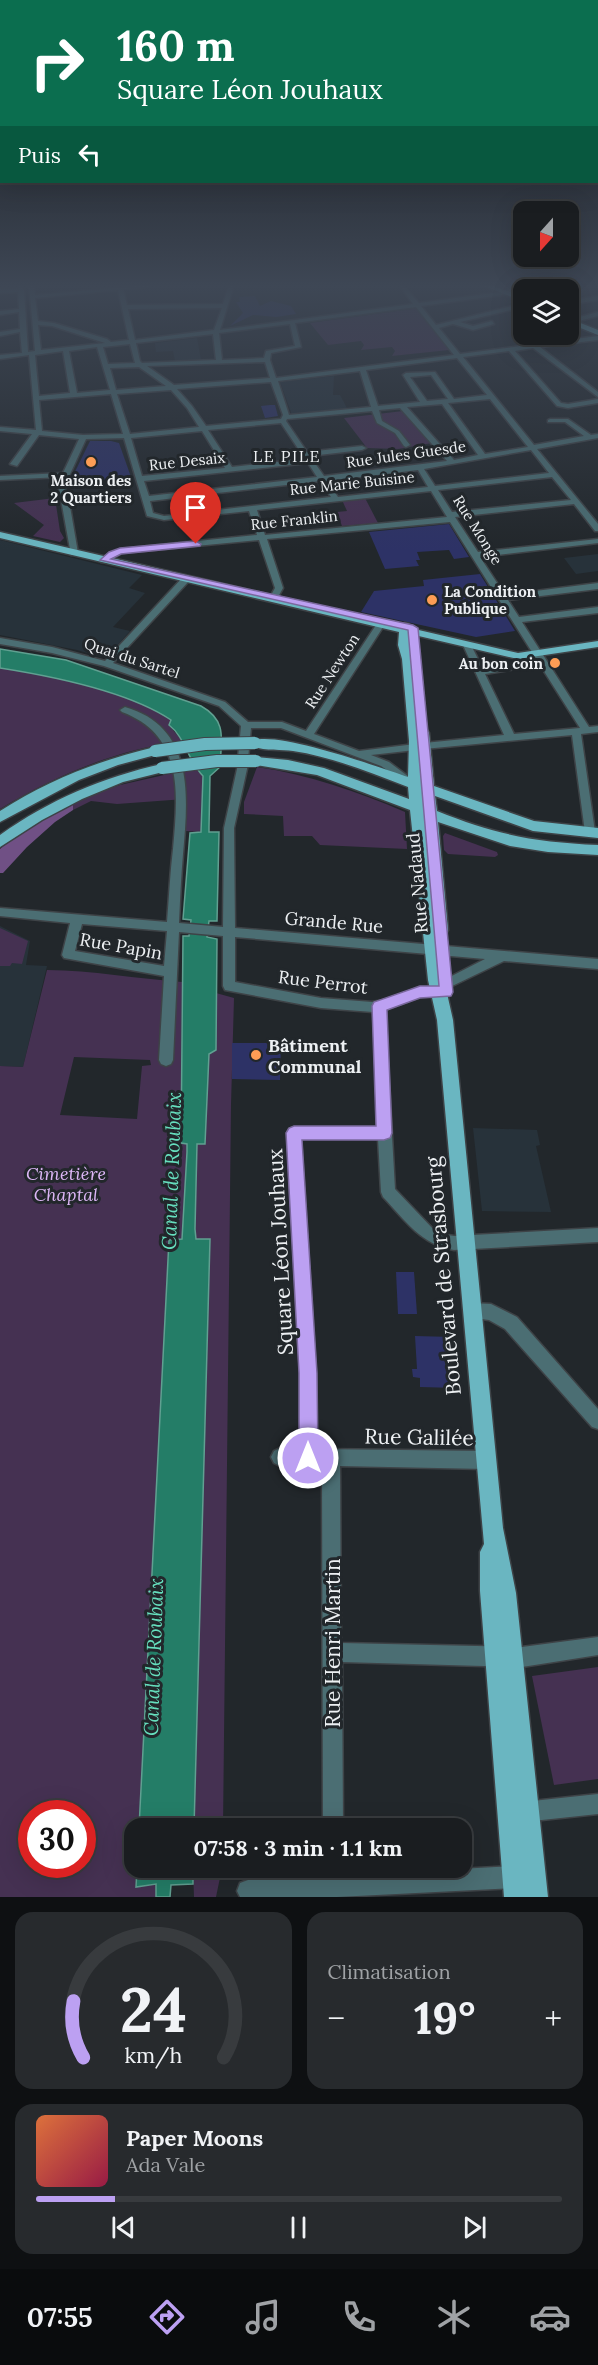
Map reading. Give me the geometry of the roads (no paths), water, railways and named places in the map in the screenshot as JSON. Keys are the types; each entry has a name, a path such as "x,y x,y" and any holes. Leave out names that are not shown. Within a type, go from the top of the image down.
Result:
{"main road":[{"path":"0,535 409,629"},
{"path":"297,603 518,656 540,658 598,644"},
{"name":"Rue Nadaud","path":"409,629 422,797 438,949"},
{"path":"0,817 38,793 112,762 155,751 199,745 255,743 321,752 422,797 513,842 598,850"},
{"path":"0,842 36,816 86,791 124,777 162,768 218,761 289,764 348,776 396,794 447,802 498,819 551,829 594,832"},
{"name":"Boulevard de Strasbourg","path":"438,949 444,989 492,1528 490,1584 504,1657 525,1887"}],"street":[{"path":"14,464 38,432 37,398 34,391 33,374"},
{"path":"70,374 74,395"},
{"path":"108,374 146,499"},
{"path":"152,374 173,388 205,428 230,470"},
{"path":"238,374 240,382"},
{"path":"272,374 284,419 335,498"},
{"path":"37,398 274,380 326,374"},
{"path":"364,374 379,422 397,432 406,445"},
{"path":"425,404 406,375 426,374"},
{"path":"433,374 483,456"},
{"path":"472,374 598,529"},
{"path":"532,374 562,406 598,401"},
{"path":"570,374 598,395"},
{"path":"2,431 82,437 126,436 491,397"},
{"path":"402,406 452,462"},
{"path":"550,421 566,420 589,437"},
{"path":"414,430 422,429"},
{"path":"397,432 405,431"},
{"name":"Rue Jules Guesde","path":"146,499 420,468 598,436"},
{"path":"74,553 62,485 63,475 82,437"},
{"name":"Rue Desaix","path":"139,479 230,470 308,457 318,452 361,445"},
{"name":"Rue Monge","path":"420,468 517,620 581,731"},
{"path":"0,478 63,475"},
{"name":"Rue Marie Buisine","path":"146,499 150,514 154,517 554,475"},
{"name":"Rue Franklin","path":"104,560 120,551 576,502"},
{"path":"252,508 279,588 274,597"},
{"path":"476,555 598,541"},
{"path":"107,664 186,579"},
{"path":"503,598 598,586"},
{"path":"517,620 598,610"},
{"name":"Rue Newton","path":"308,735 381,624"},
{"name":"Quai du Sartel","path":"0,641 52,650 107,664 222,704 246,725"},
{"path":"467,645 510,737"},
{"path":"480,672 540,658"},
{"path":"125,710 150,722 167,741 178,764 180,777 166,1060"},
{"path":"228,931 229,825 242,769 246,725 274,724 388,765 422,797"},
{"path":"357,753 598,729"},
{"path":"581,731 594,832"},
{"path":"0,912 174,926"},
{"name":"Rue Papin","path":"77,918 68,955 169,972"},
{"name":"Grande Rue","path":"174,926 598,963"},
{"name":"Rue Perrot","path":"228,931 229,986 321,1004 379,1006 416,993 444,989"},
{"path":"444,989 504,955"},
{"path":"379,1006 388,1192 429,1235 447,1243 598,1235"},
{"name":"Square Léon Jouhaux","path":"308,1458 308,1373 294,1133 384,1133"},
{"path":"472,1311 490,1312 511,1323 597,1419"},
{"name":"Rue Galilée","path":"280,1457 486,1460"},
{"name":"Rue Henri Martin","path":"331,1458 333,1818"},
{"path":"332,1652 504,1657 598,1647"},
{"path":"518,1812 598,1804"},
{"path":"248,1891 327,1878"},
{"path":"352,1878 525,1887"}],"water":[{"name":"Canal de Roubaix","path":"0,649 66,660 201,706 216,718 221,732 220,767 210,776 209,832 219,832 217,921 209,921 207,937 217,939 216,1050 209,1054 205,1144 197,1144 196,1239 210,1239 194,1818 140,1818 169,1240 182,1239 187,1152 187,1144 181,1143 183,936 189,936 191,920 183,919 190,833 201,832 203,776 179,736 169,725 171,720 154,710 89,686 0,668"},
{"path":"136,1878 193,1878 193,1884 171,1885 170,1897 156,1897 156,1884 136,1887"}],"place":[{"name":"Maison des 2 Quartiers","path":"91,462"},
{"name":"La Condition Publique","path":"432,600"},
{"name":"Au bon coin","path":"555,663"},
{"name":"Bâtiment Communal","path":"256,1055"}],"district":[{"name":"LE PILE","path":"287,456"}],"park label":[{"name":"Cimetière Chaptal","path":"66,1183"}]}
